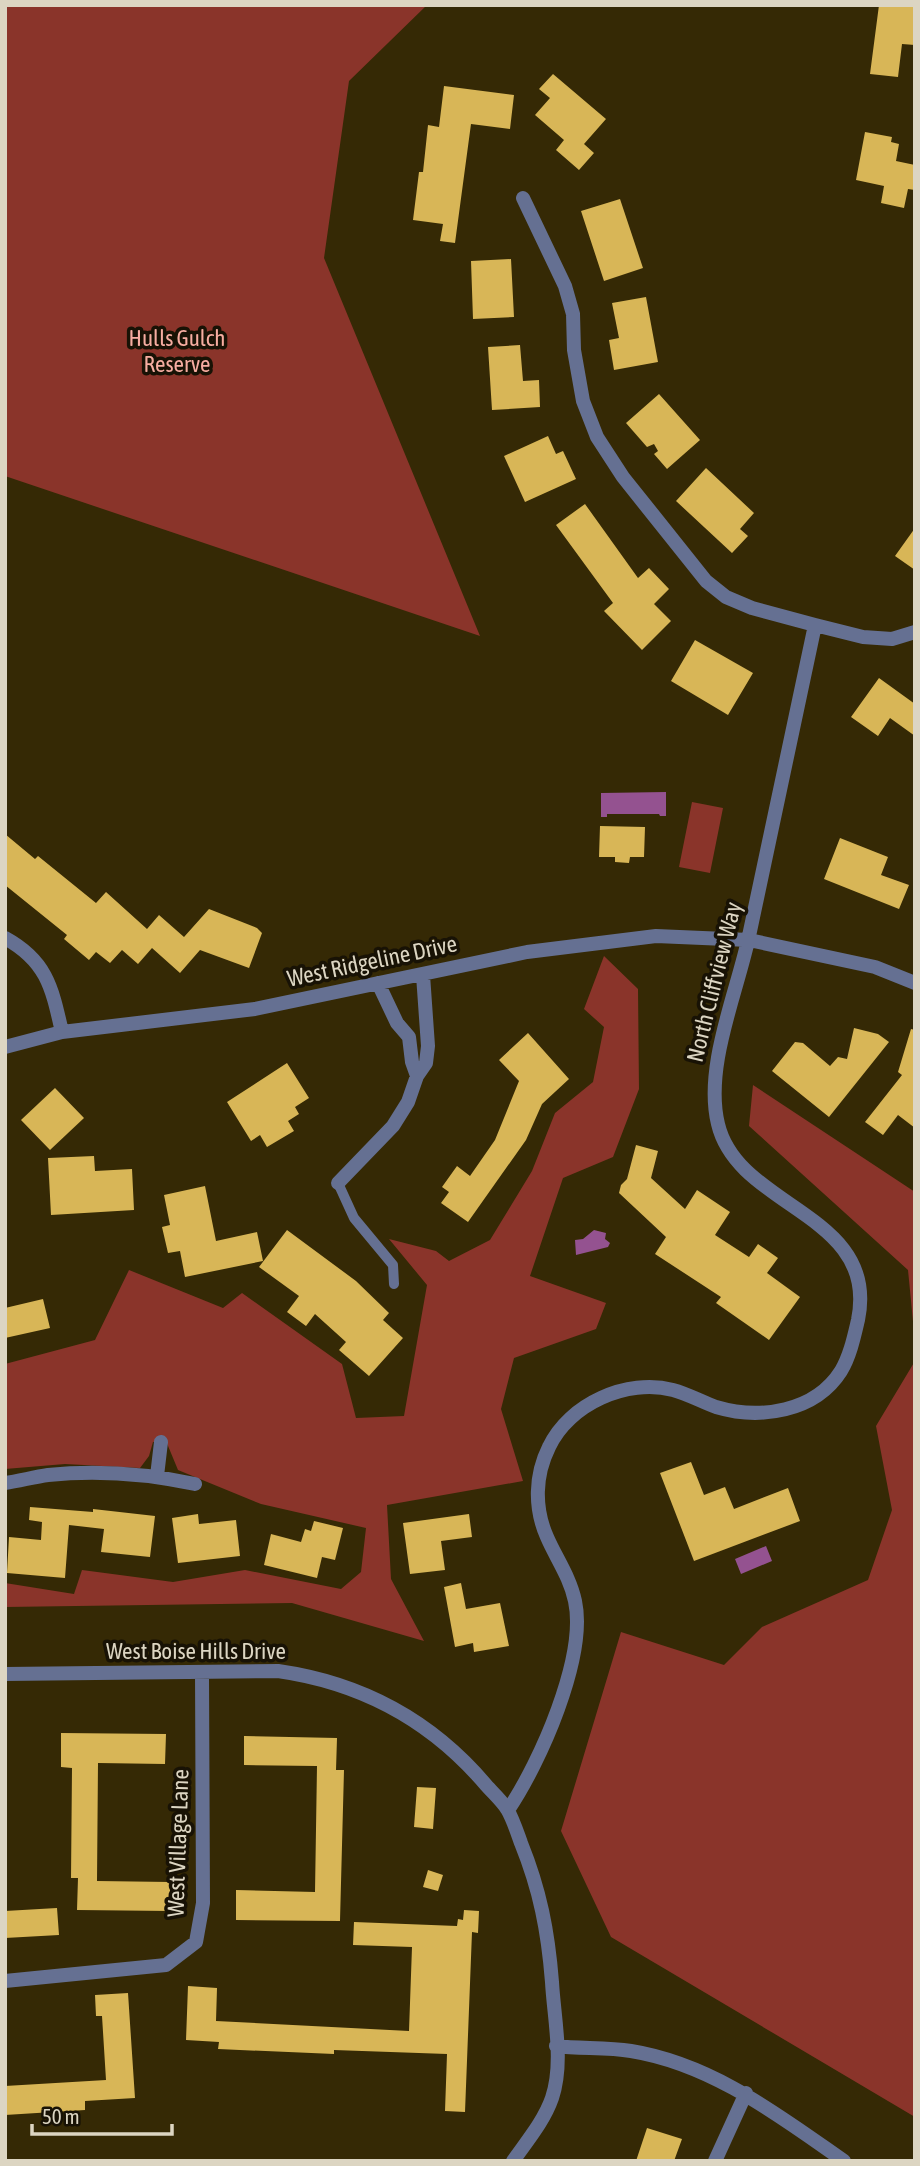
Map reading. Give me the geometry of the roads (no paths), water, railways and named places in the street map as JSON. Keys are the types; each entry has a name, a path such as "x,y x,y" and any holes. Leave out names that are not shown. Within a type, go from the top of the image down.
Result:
{"street":[{"path":"523,198 565,285 573,314 573,350 583,401 597,437 623,477 706,581 726,597 752,608 863,637 892,639 915,632"},
{"name":"North Cliffview Way","path":"508,1810 538,1760 571,1670 578,1632 575,1601 566,1573 546,1535 539,1511 541,1466 558,1431 590,1404 617,1391 648,1387 672,1390 716,1407 749,1414 779,1411 803,1403 828,1388 842,1369 854,1341 860,1308 858,1278 842,1246 823,1227 754,1179 736,1159 719,1129 713,1102 714,1074 748,940 815,625"},
{"name":"West Ridgeline Drive","path":"5,1046 62,1032 255,1009 527,952 656,936 748,940 875,967 915,983"},
{"path":"5,938 18,945 39,964 52,988 62,1032"},
{"path":"338,1183 393,1126 408,1102 417,1076 426,1063 428,1046 422,975"},
{"path":"378,983 397,1023 410,1037 412,1062 417,1076"},
{"path":"403,1028 426,1024"},
{"path":"157,1476 161,1442"},
{"path":"5,1483 48,1475 157,1476 195,1484"},
{"name":"West Boise Hills Drive","path":"5,1674 278,1671 300,1674 344,1685 380,1700 410,1718 463,1757 508,1810 534,1875 550,1950 558,2073 552,2098 542,2118 513,2161"},
{"name":"West Village Lane","path":"5,1982 166,1965 196,1941 203,1903 202,1673"},
{"path":"556,2046 631,2051 683,2064 746,2093 844,2161"},
{"path":"715,2161 746,2093"}],"lane":[{"path":"338,1183 354,1219 393,1265 394,1284"}],"park label":[{"name":"Hulls Gulch Reserve","path":"177,351"}]}
